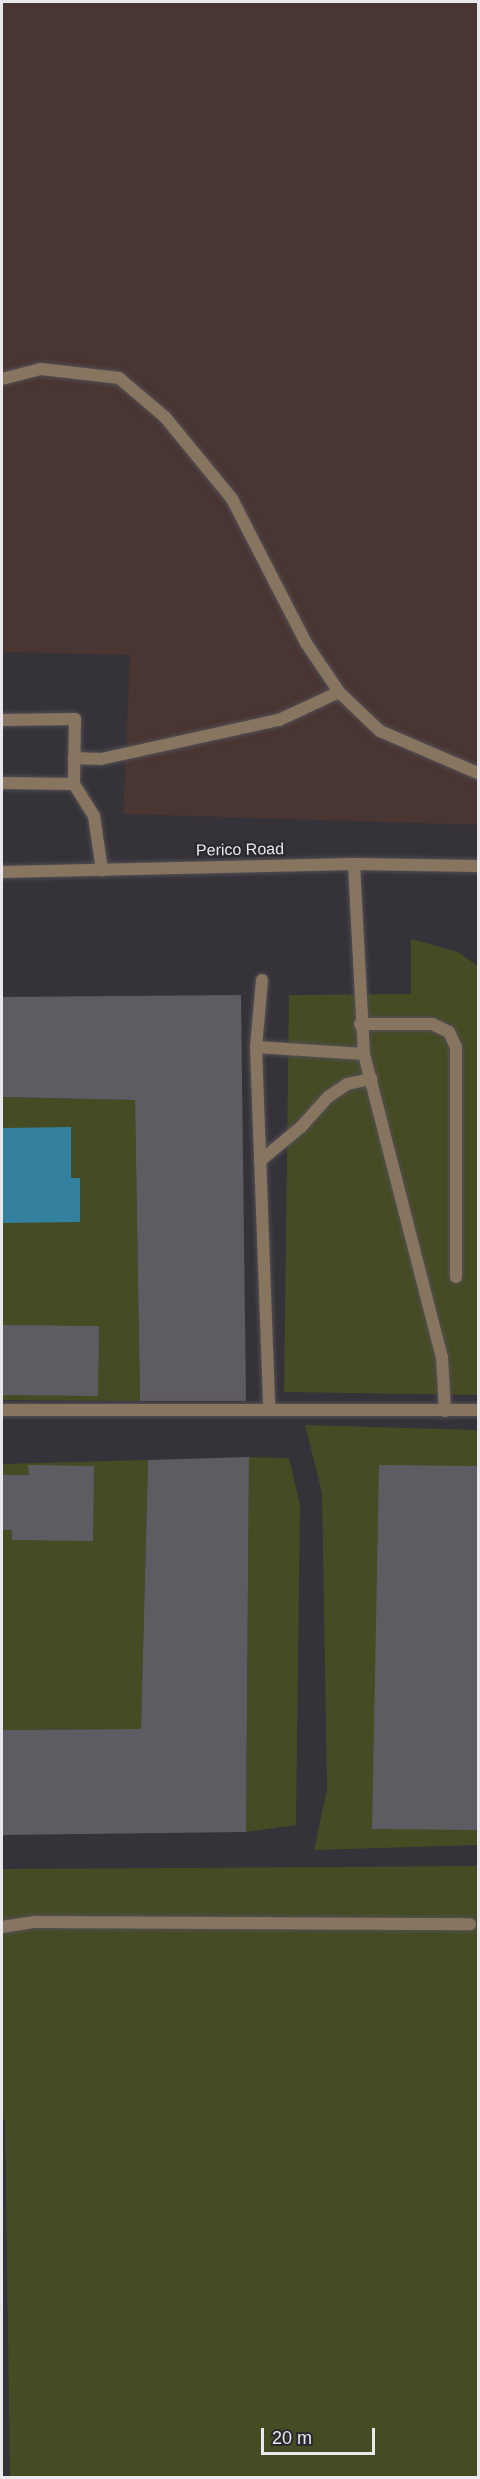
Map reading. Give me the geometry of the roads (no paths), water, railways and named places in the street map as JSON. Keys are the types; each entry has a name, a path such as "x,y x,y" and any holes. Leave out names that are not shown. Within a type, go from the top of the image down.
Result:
{"street":[{"path":"2,379 41,369 119,378 165,417 232,499 306,643 339,692 380,731 478,773"},
{"path":"74,758 101,759 279,720 339,692"},
{"path":"2,720 75,719 74,784 94,816 102,870"},
{"path":"2,783 74,784"},
{"path":"354,864 360,1024 364,1054 442,1357 445,1411"},
{"name":"Perico Road","path":"2,872 354,864 478,866"},
{"path":"262,980 256,1047 269,1410"},
{"path":"360,1024 432,1024 449,1032 456,1047 456,1277"},
{"path":"256,1047 364,1054"},
{"path":"260,1161 301,1127 328,1097 347,1084 371,1079"},
{"path":"2,1410 478,1410"},
{"path":"2,1927 35,1922 470,1924"}],"water":[{"path":"71,1127 71,1178 80,1178 80,1222 2,1223 2,1128"}]}
